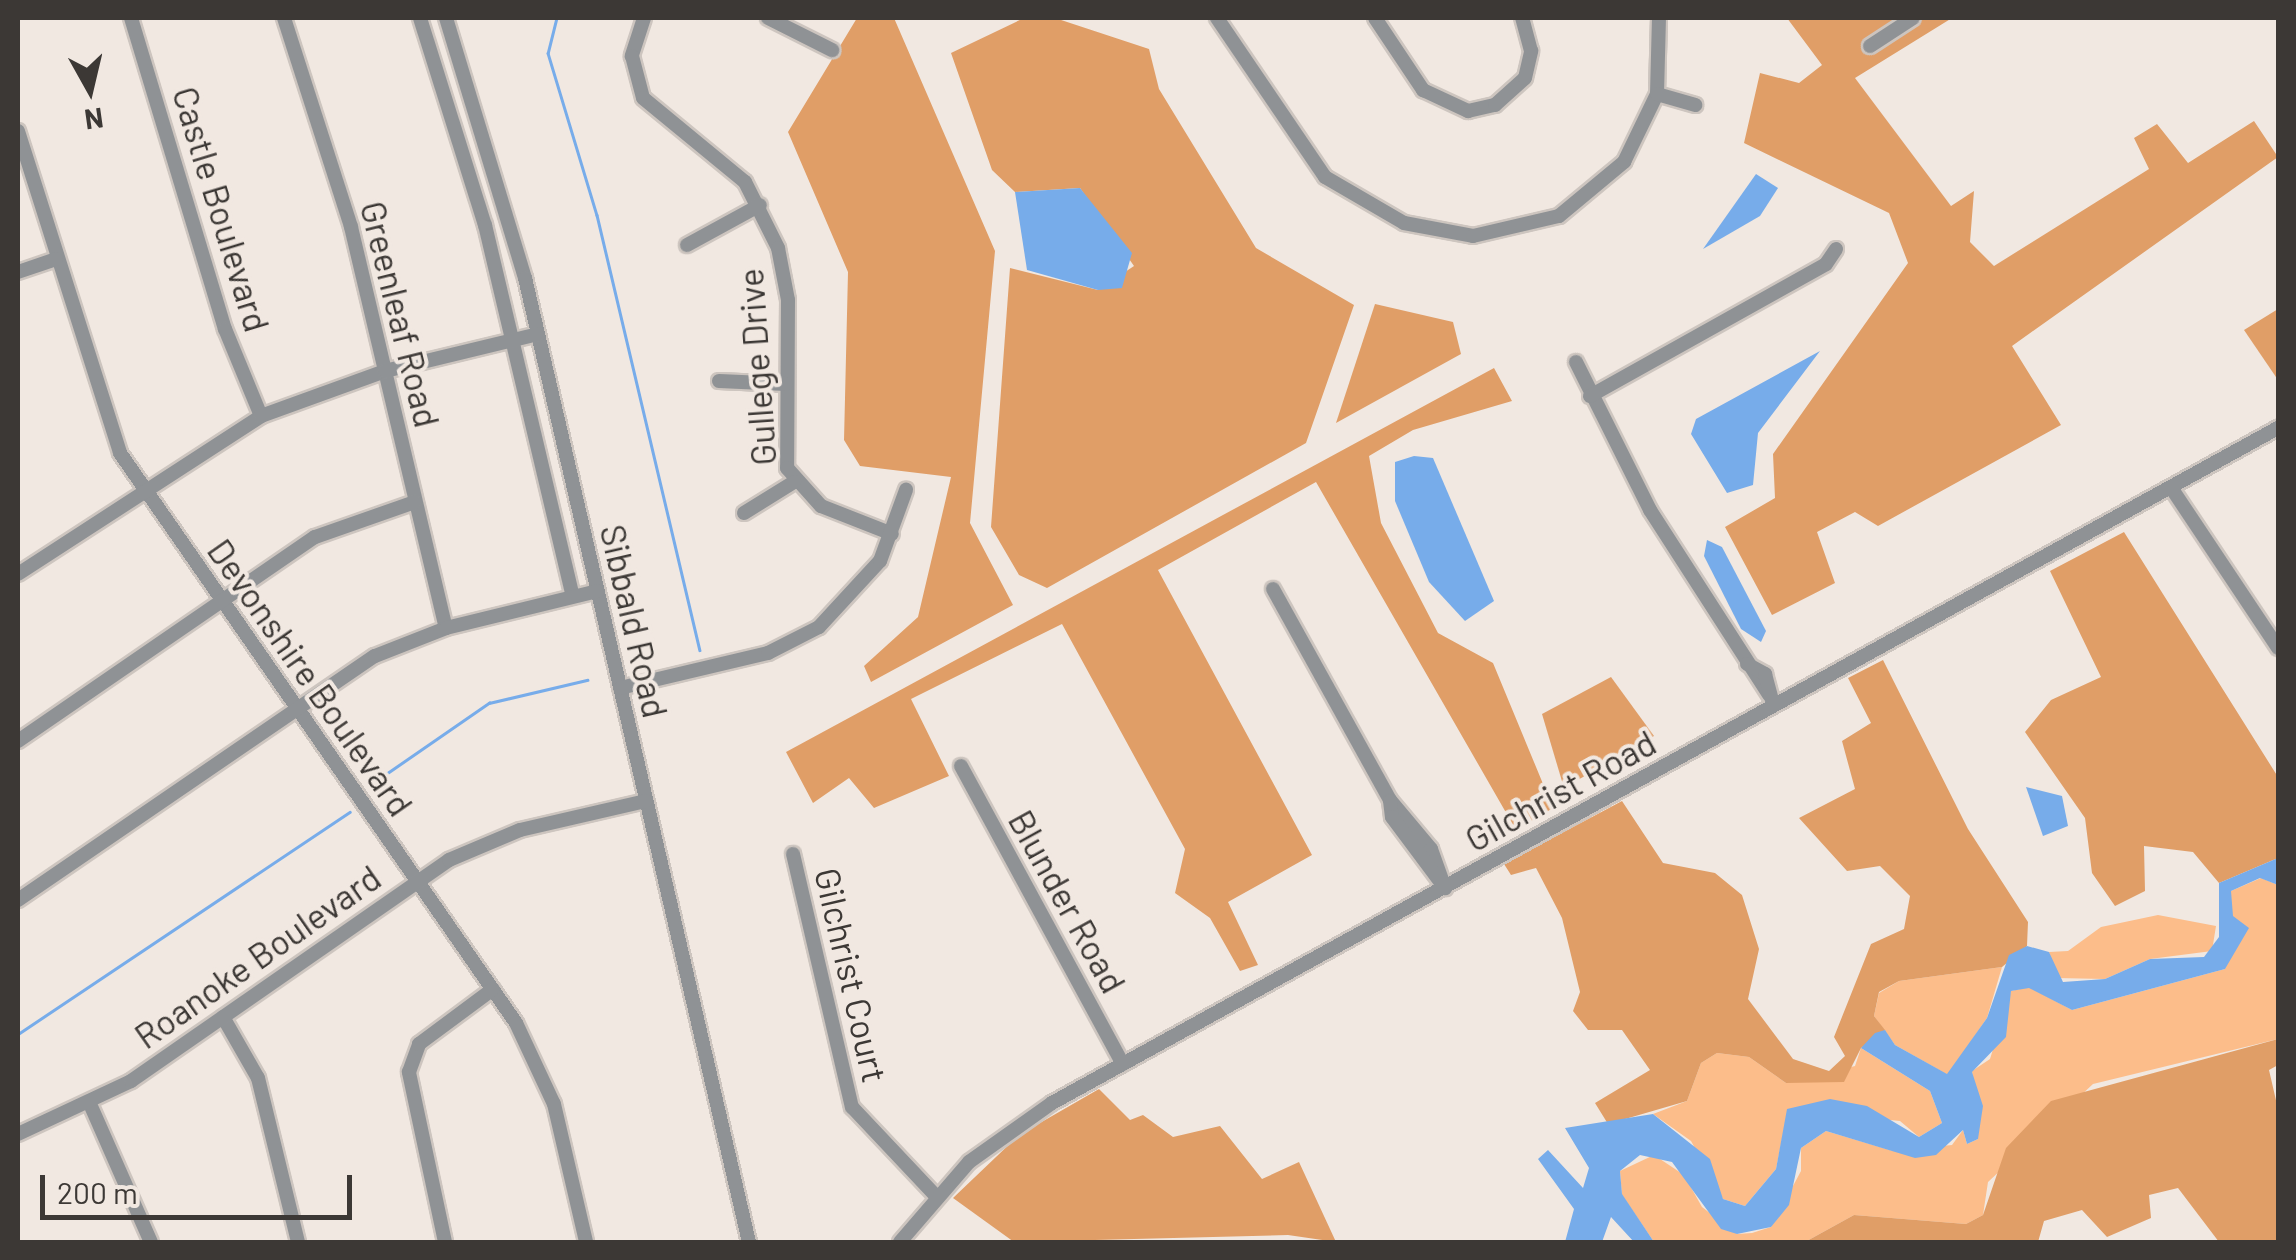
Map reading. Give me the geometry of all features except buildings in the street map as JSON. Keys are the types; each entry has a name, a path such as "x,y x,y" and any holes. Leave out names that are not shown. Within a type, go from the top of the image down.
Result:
{"street":[{"name":"Castle Boulevard","path":"131,18 225,329 262,416"},
{"name":"Greenleaf Road","path":"284,18 385,371 446,628"},
{"path":"420,18 513,340 574,596"},
{"name":"Sibbald Road","path":"446,18 538,334 749,1242"},
{"name":"Gullege Drive","path":"644,18 632,56 644,98 723,159 760,204 784,272 784,454 794,482 821,506 892,534"},
{"path":"768,18 778,18 832,50"},
{"path":"1217,18 1313,166 1393,218 1473,236 1559,216 1624,162 1657,94 1659,18"},
{"path":"1375,18 1423,90 1448,108 1480,110 1516,90 1532,51 1522,18"},
{"path":"1870,46 1913,18"},
{"path":"1657,94 1695,104"},
{"name":"Devonshire Boulevard","path":"18,131 105,418 141,487 493,989 554,1104 586,1242"},
{"path":"687,246 760,204"},
{"path":"1590,396 1826,264 1836,249"},
{"path":"18,272 56,258"},
{"path":"18,574 141,487 262,416 385,371 538,334"},
{"path":"1576,362 1590,396 1747,664 1765,674 1772,701"},
{"path":"719,381 786,384"},
{"name":"Gilchrist Road","path":"900,1242 936,1196 1016,1125 1445,888 1772,701 2172,489 2278,428"},
{"path":"744,513 794,482"},
{"path":"2172,489 2278,648"},
{"path":"620,688 801,638 864,584 892,534 906,490"},
{"path":"18,741 314,537 416,502"},
{"path":"1273,589 1390,800 1392,817 1445,888"},
{"path":"18,900 375,656 446,628 598,591"},
{"name":"Blunder Road","path":"961,766 1123,1064"},
{"name":"Roanoke Boulevard","path":"18,1134 90,1104 223,1017 417,880 520,830 646,801"},
{"name":"Gilchrist Court","path":"793,854 852,1107 936,1196"},
{"path":"445,1242 409,1072 419,1044 493,989"},
{"path":"223,1017 258,1078 298,1242"},
{"path":"90,1104 150,1242"}],"shaded area":[{"path":"857,18 894,18 995,251 970,523 1013,605 871,682 864,666 918,617 951,477 860,466 844,440 848,272 788,132"},
{"path":"1024,18 1055,18 1149,49 1159,89 1256,248 1354,305 1306,443 1047,588 1019,575 991,527 1010,268 1098,290 1134,266 1080,188 1015,192 992,170 951,53"},
{"path":"1787,18 1952,18 1855,78 1951,206 1974,191 1970,242 1994,266 2149,169 2134,138 2157,124 2188,163 2254,121 2278,157 2012,346 2061,425 1878,526 1855,512 1817,532 1835,583 1772,615 1725,527 1775,498 1773,454 1908,263 1889,213 1744,143 1760,73 1799,83 1822,65"},
{"path":"1375,304 1453,322 1461,354 1336,423"},
{"path":"2278,309 2278,380 2244,330"},
{"path":"1494,368 1512,401 1413,430 1369,456 1381,523 1438,633 1493,663 1553,808 1516,830 1316,482 1158,570 1312,855 1228,902 1258,965 1240,971 1210,918 1175,893 1185,849 1062,624 911,699 949,776 874,808 849,778 813,803 786,752"},
{"path":"2124,532 2278,777 2278,858 2219,883 2193,852 2144,846 2145,891 2115,906 2092,873 2085,818 2025,732 2051,700 2101,677 2050,571"},
{"path":"1883,660 1968,829 2028,922 2027,946 2002,967 1899,981 1879,992 1874,1016 1885,1030 1861,1048 1844,1082 1786,1083 1749,1057 1717,1053 1701,1063 1687,1101 1608,1124 1595,1103 1650,1070 1622,1030 1588,1030 1573,1011 1580,992 1562,918 1536,868 1511,875 1504,864 1622,801 1663,863 1715,873 1742,895 1759,949 1748,999 1793,1059 1829,1071 1845,1056 1834,1037 1871,944 1904,929 1910,896 1880,866 1847,871 1799,818 1855,789 1842,741 1871,723 1848,678"},
{"path":"1611,677 1654,736 1564,788 1542,714"},
{"path":"2261,878 2278,885 2278,1039 2093,1084 1988,1182 1983,1215 1966,1224 1854,1215 1805,1242 1654,1242 1622,1195 1620,1171 1654,1155 1684,1175 1702,1207 1737,1234 1752,1233 1771,1227 1801,1171 1801,1148 1826,1131 1893,1151 1952,1145 1963,1130 1967,1144 1978,1139 1972,1071 1990,1059 2011,991 2029,987 2072,1010 2225,969 2231,891"},
{"path":"2158,915 2216,926 2212,951 2150,959 2105,979 2056,978 2049,952 2068,951 2101,927"},
{"path":"2002,967 1987,1018 1948,1075 1895,1045 1874,1016 1879,993 1899,981"},
{"path":"2278,1039 2278,1065 2269,1070 2278,1109 2278,1242 2219,1242 2178,1188 2149,1195 2151,1218 2107,1237 2082,1210 2044,1221 2038,1242 1805,1242 1854,1215 1966,1224 1983,1215 2006,1148 2051,1101"},
{"path":"1861,1048 1930,1091 1942,1123 1919,1137 1900,1121 1788,1109 1776,1169 1745,1206 1723,1199 1691,1141 1653,1114 1687,1101 1701,1063 1717,1053 1749,1057 1786,1083 1855,1066"},
{"path":"1099,1089 1130,1120 1143,1115 1173,1137 1220,1126 1262,1179 1299,1162 1336,1242 1288,1235 1014,1242 953,1198 1019,1135"}],"water":[{"path":"1756,174 1778,188 1760,216 1703,249"},
{"path":"1080,188 1132,253 1122,288 1098,290 1027,270 1015,192"},
{"path":"1820,351 1758,433 1753,485 1727,493 1691,434 1696,419"},
{"path":"1414,456 1433,458 1494,601 1465,621 1429,582 1395,501 1395,462"},
{"path":"1707,540 1722,547 1766,631 1761,642 1741,629 1704,556"},
{"path":"2026,787 2062,796 2068,826 2043,836"},
{"path":"2278,858 2278,885 2260,878 2231,891 2233,916 2249,928 2225,969 2072,1010 2029,988 2011,991 2006,1037 1972,1072 1983,1106 1978,1139 1967,1144 1963,1130 1936,1155 1915,1158 1826,1131 1801,1148 1789,1205 1771,1227 1737,1234 1721,1229 1672,1162 1640,1155 1620,1171 1622,1194 1654,1242 1634,1242 1611,1217 1602,1242 1565,1242 1574,1209 1538,1159 1548,1150 1583,1188 1589,1168 1565,1128 1653,1114 1710,1159 1723,1199 1745,1206 1776,1169 1787,1109 1830,1099 1867,1106 1919,1137 1942,1123 1930,1091 1861,1048 1875,1033 1885,1030 1895,1045 1947,1074 1987,1018 2009,955 2027,946 2049,952 2063,982 2105,979 2150,959 2204,957 2219,937 2219,883"}],"waterway":[{"path":"557,18 548,53 597,215 700,650"},
{"path":"370,785 489,703 587,680"},
{"path":"18,1034 350,812"}]}
